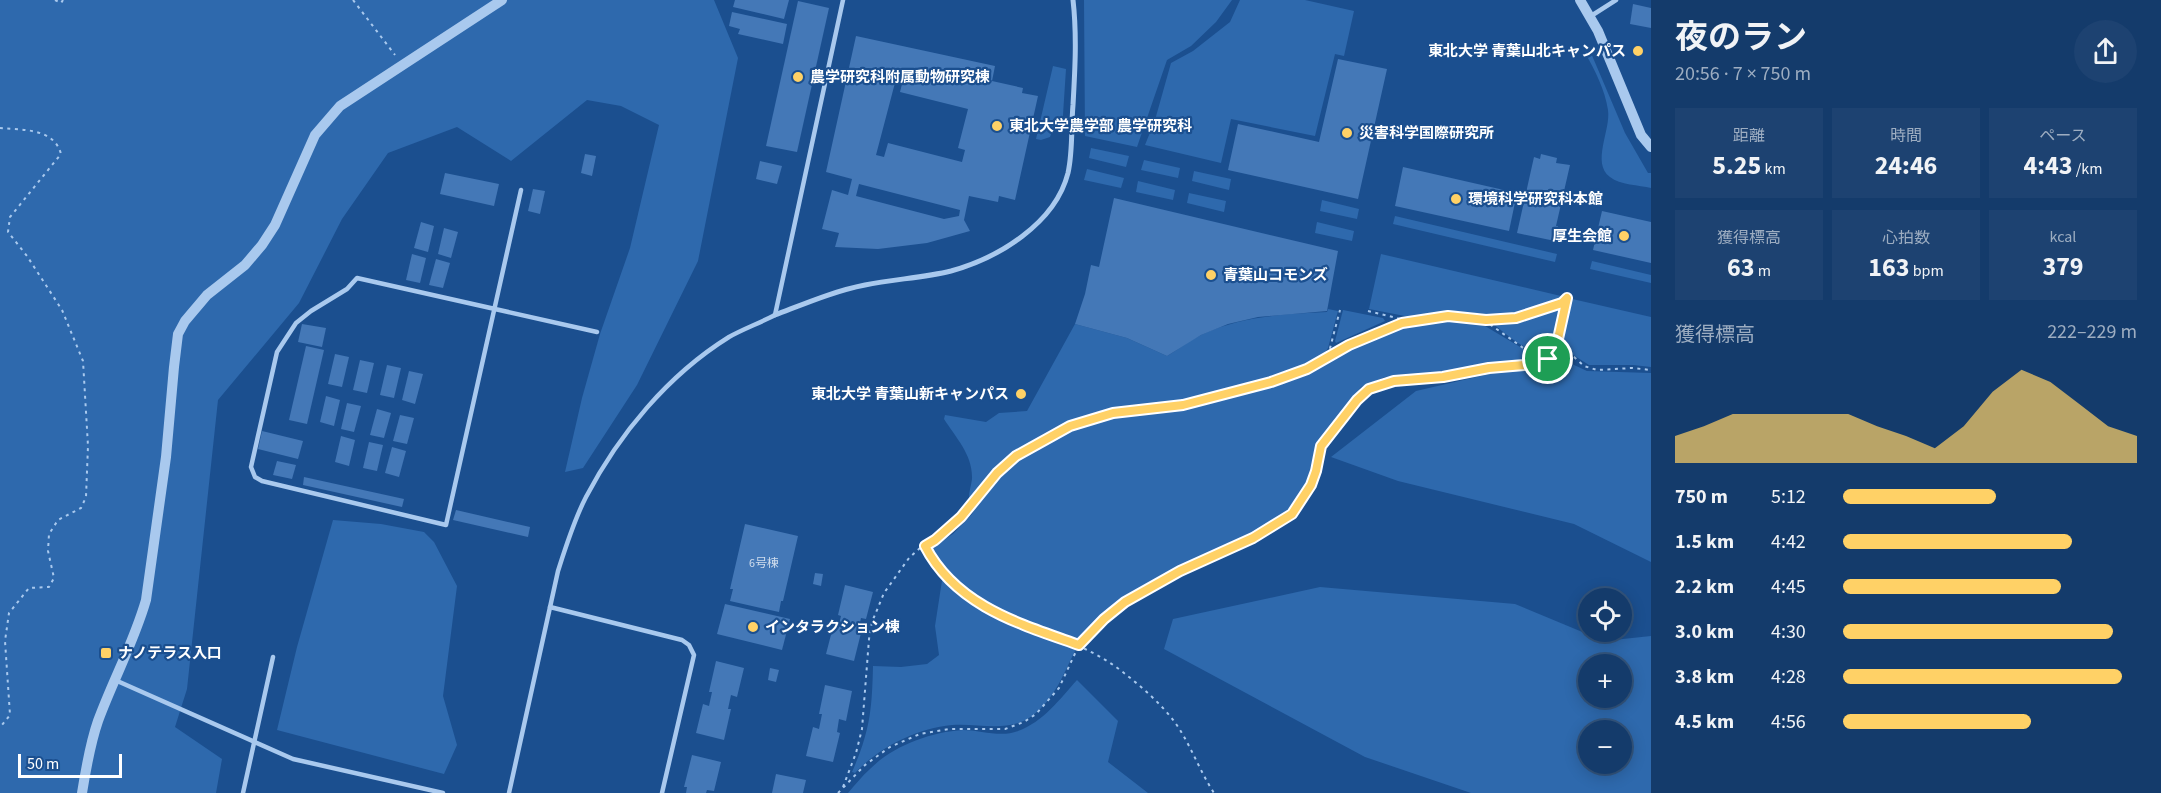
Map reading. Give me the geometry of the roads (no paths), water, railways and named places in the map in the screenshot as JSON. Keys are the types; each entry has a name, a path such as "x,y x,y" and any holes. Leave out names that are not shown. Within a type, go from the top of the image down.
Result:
{"street":[{"path":"82,793 88,753 146,600 166,457 178,334 184,321 207,295 245,265 262,245 275,225 315,135 340,106 502,0"},
{"path":"775,315 863,285 950,271 977,262 1028,232 1055,200 1067,175 1070,159 1075,66 1073,0"},
{"path":"1580,0 1590,16 1641,135 1651,147"}],"lane":[{"path":"508,793 567,542 585,499 610,456 640,417 676,378 730,336 775,315 843,0"},
{"path":"1590,16 1616,0"},
{"path":"521,190 496,309 446,525 262,481 255,477 251,466 277,352 297,323 347,289 357,278 496,309 597,332"},
{"path":"550,607 682,640 690,645 694,655 662,793"},
{"path":"243,793 273,657"},
{"path":"115,680 293,759 443,793"}],"place":[{"name":"東北大学 青葉山北キャンパス","path":"1638,51"},
{"name":"農学研究科附属動物研究棟","path":"798,77"},
{"name":"東北大学農学部 農学研究科","path":"997,126"},
{"name":"災害科学国際研究所","path":"1347,133"},
{"name":"環境科学研究科本館","path":"1456,199"},
{"name":"厚生会館","path":"1624,236"},
{"name":"青葉山コモンズ","path":"1211,275"},
{"name":"東北大学 青葉山新キャンパス","path":"1021,394"},
{"name":"インタラクション棟","path":"753,627"},
{"name":"ナノテラス入口","path":"106,653"}]}
